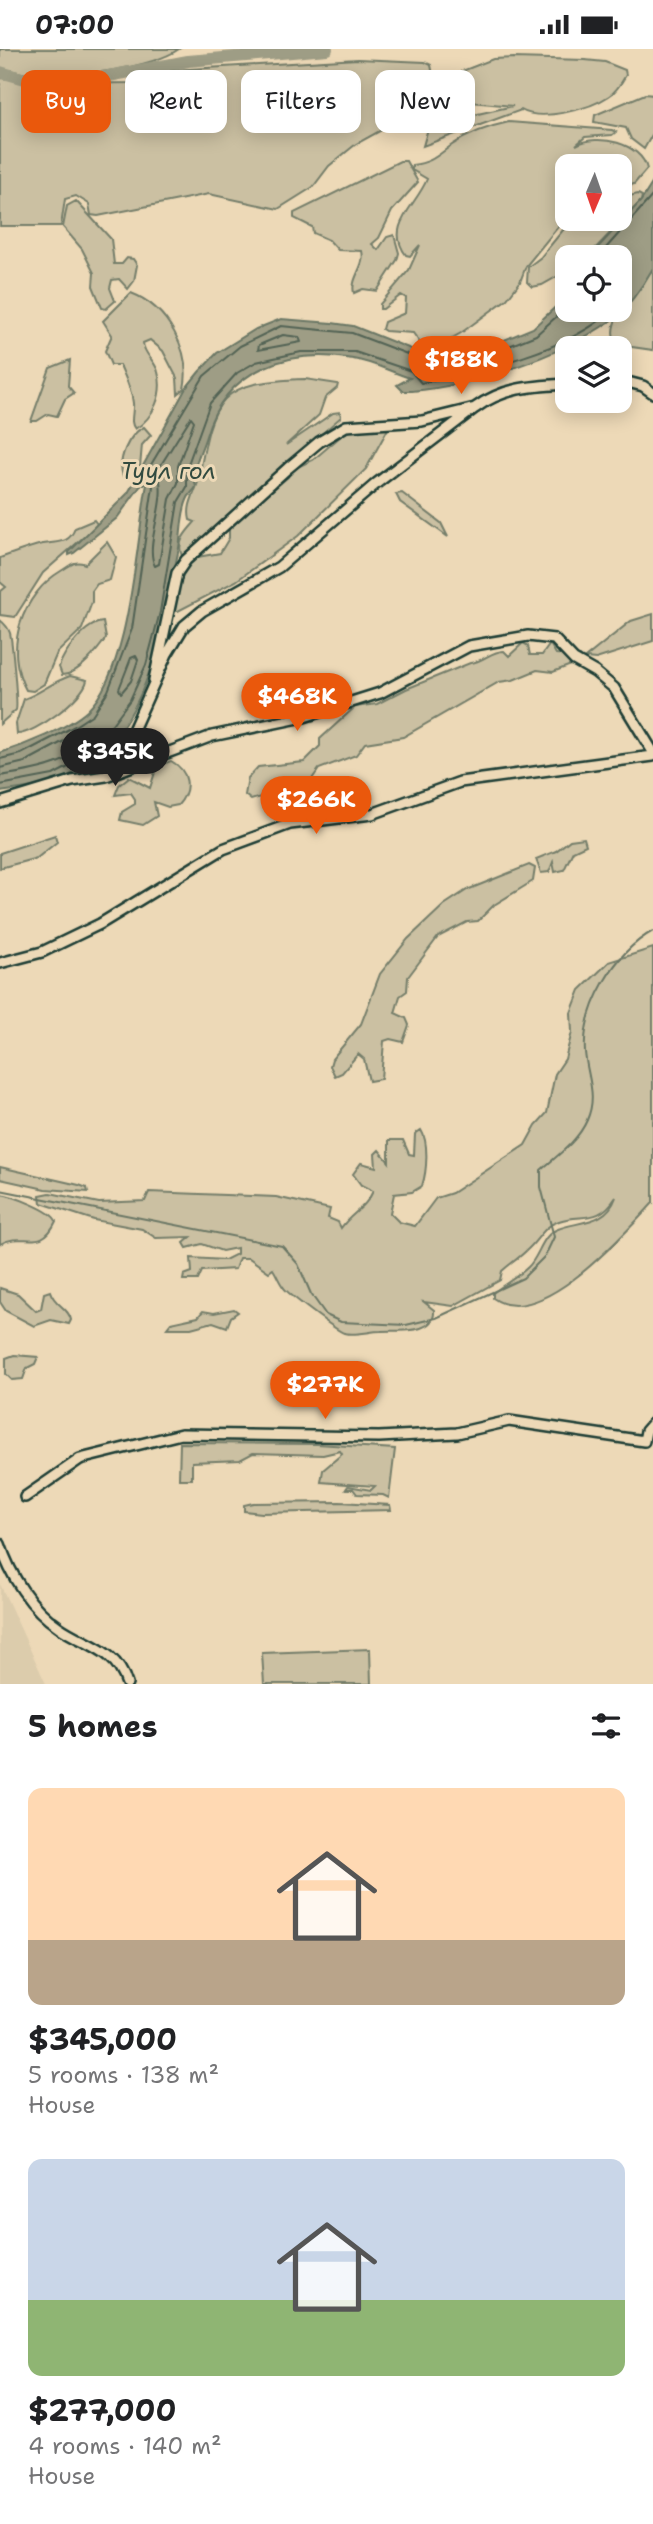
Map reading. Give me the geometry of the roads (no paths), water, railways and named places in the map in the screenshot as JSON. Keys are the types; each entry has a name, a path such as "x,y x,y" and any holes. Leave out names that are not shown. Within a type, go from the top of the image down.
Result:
{"street":[{"path":"632,383 653,393"},
{"path":"106,776 125,748 154,680 184,626 202,611 279,567 377,483 491,396 520,387 555,385"},
{"path":"154,680 177,573 186,560 288,468 319,442 346,426 422,421 475,408"},
{"path":"0,803 72,781 106,776 212,736 303,717 380,692 469,646 528,636 554,639 574,660 595,672 614,688 653,754 460,782 372,814 290,824 223,849 166,881 100,924 42,952 0,963"},
{"path":"24,1497 80,1459 181,1434 380,1437 457,1433 509,1421 644,1441 646,1431 653,1423"},
{"path":"0,1544 21,1590 59,1627 109,1654 119,1666 127,1684"}],"water":[{"name":"Туул гол","path":"653,182 653,268 632,300 632,245 600,245 613,231 632,231 632,211"},
{"name":"Туул гол","path":"555,307 555,322 608,322 587,336 555,336 555,351 515,367 436,388 403,391 397,385 410,378 360,360 329,356 283,361 262,368 244,379 228,394 215,413 197,461 194,474 196,487 185,506 178,553 157,647 134,708 117,735 96,758 68,776 43,785 0,792 0,753 34,741 69,724 87,711 102,692 122,636 135,570 147,484 142,484 117,518 74,553 69,555 69,552 128,493 186,388 217,353 256,329 281,319 353,326 416,351 464,351 492,345 533,328"}],"waterway":[{"path":"0,72 25,79 98,78 188,61 327,49"},
{"path":"0,1190 282,1246 298,1264 311,1294 326,1315 341,1322 406,1325 436,1318 523,1278 545,1256 554,1237 541,1187 541,1170 573,1141 583,1128 590,1111 592,1094 585,1052 589,1017 595,999 614,967 626,952 653,931"}]}
